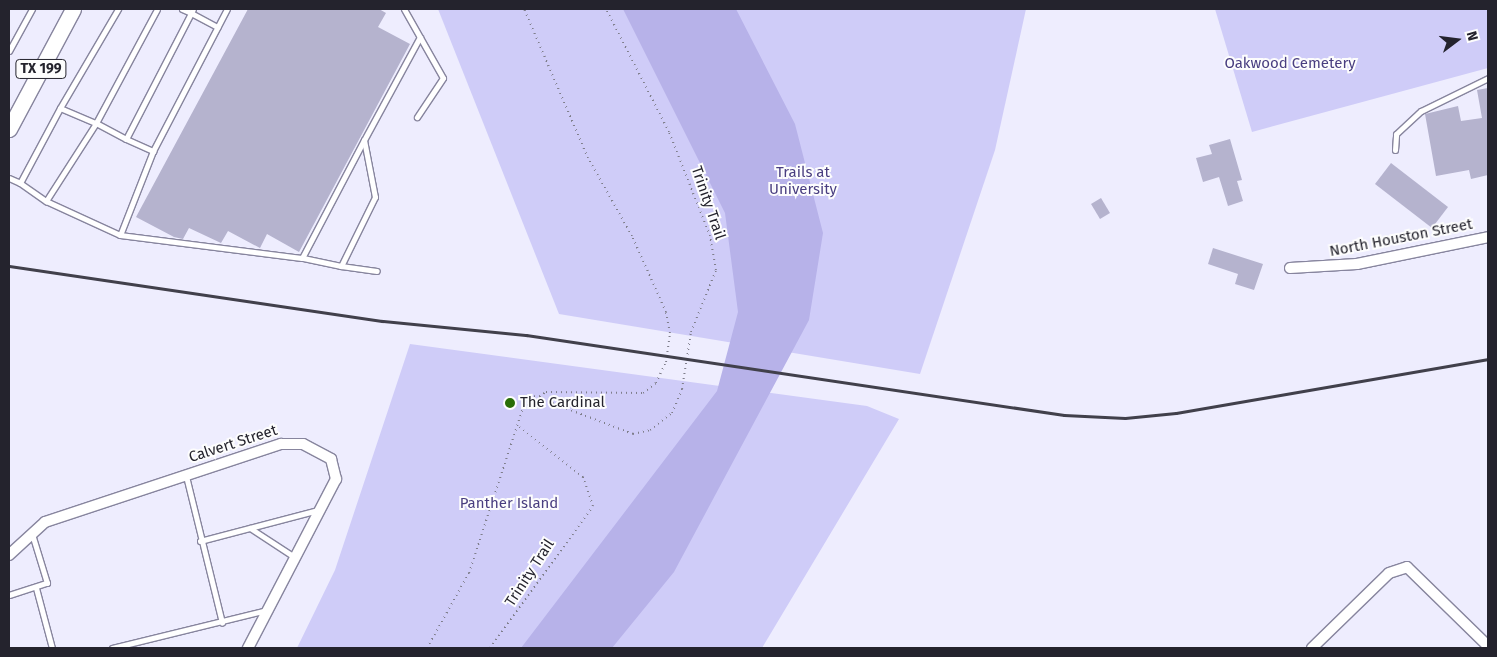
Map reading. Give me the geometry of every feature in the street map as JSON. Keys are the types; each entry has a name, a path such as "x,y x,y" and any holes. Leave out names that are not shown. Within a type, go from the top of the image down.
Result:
{"main road":[{"name":"TX 199","path":"9,129 73,9"}],"street":[{"name":"North Houston Street","path":"1290,268 1356,264 1488,237"},
{"name":"Calvert Street","path":"9,555 30,532 46,522 186,475 296,442 325,454 335,465 336,479 298,559 248,648"},
{"path":"1312,648 1399,568 1412,570 1488,646"}],"lane":[{"path":"9,52 32,9"},
{"path":"20,183 60,108 118,9"},
{"path":"46,201 96,123 157,9"},
{"path":"182,9 192,11 217,27"},
{"path":"120,235 153,151 226,9"},
{"path":"404,9 443,78 417,117"},
{"path":"126,139 192,11"},
{"path":"302,258 420,37"},
{"path":"1395,150 1396,134 1421,111 1488,78"},
{"path":"60,108 153,151"},
{"path":"341,266 375,197 364,140"},
{"path":"9,178 20,183 46,201 120,235 302,258 377,271"},
{"path":"186,475 200,542 222,623"},
{"path":"200,542 321,509"},
{"path":"250,528 298,559"},
{"path":"9,595 44,586 47,580 30,532"},
{"path":"36,588 52,648"},
{"path":"112,648 222,623 271,608"}],"path":[{"path":"427,648 469,573 523,408 534,396 564,390 643,393 656,383 666,362 670,333 651,277 588,158 524,9"},
{"name":"Trinity Trail","path":"534,396 633,434 650,430 672,413 682,389 691,332 716,270 710,236 669,132 606,9"},
{"name":"Trinity Trail","path":"490,648 593,506 583,477 518,426"}],"green space":[{"name":"Trails at University","path":"438,9 1026,9 995,150 920,374 559,314"},
{"name":"Oakwood Cemetery","path":"1215,9 1488,9 1488,68 1252,132"},
{"name":"Panther Island","path":"410,344 867,406 899,419 762,648 297,648 335,570"}],"shaded area":[{"path":"623,9 736,9 795,124 823,233 809,320 674,572 612,648 521,648 717,391 738,312 725,213"}],"building":[{"path":"248,9 379,9 386,13 378,27 410,44 299,252 267,234 260,248 228,231 221,243 189,228 183,239 174,237 136,217"},
{"path":"1488,88 1488,175 1471,179 1469,170 1436,176 1425,114 1458,106 1461,121 1482,118 1477,90"},
{"path":"1230,139 1242,180 1237,181 1243,201 1228,206 1219,177 1203,182 1196,158 1212,154 1209,145"},
{"path":"1391,163 1448,207 1432,228 1375,184"},
{"path":"1101,198 1110,213 1100,219 1091,204"},
{"path":"1213,248 1263,264 1254,290 1235,284 1238,274 1208,264"}],"railway":[{"path":"9,266 382,321 526,335 1064,415 1125,418 1176,413 1488,359"}],"place":[{"name":"The Cardinal","path":"510,403"}]}
